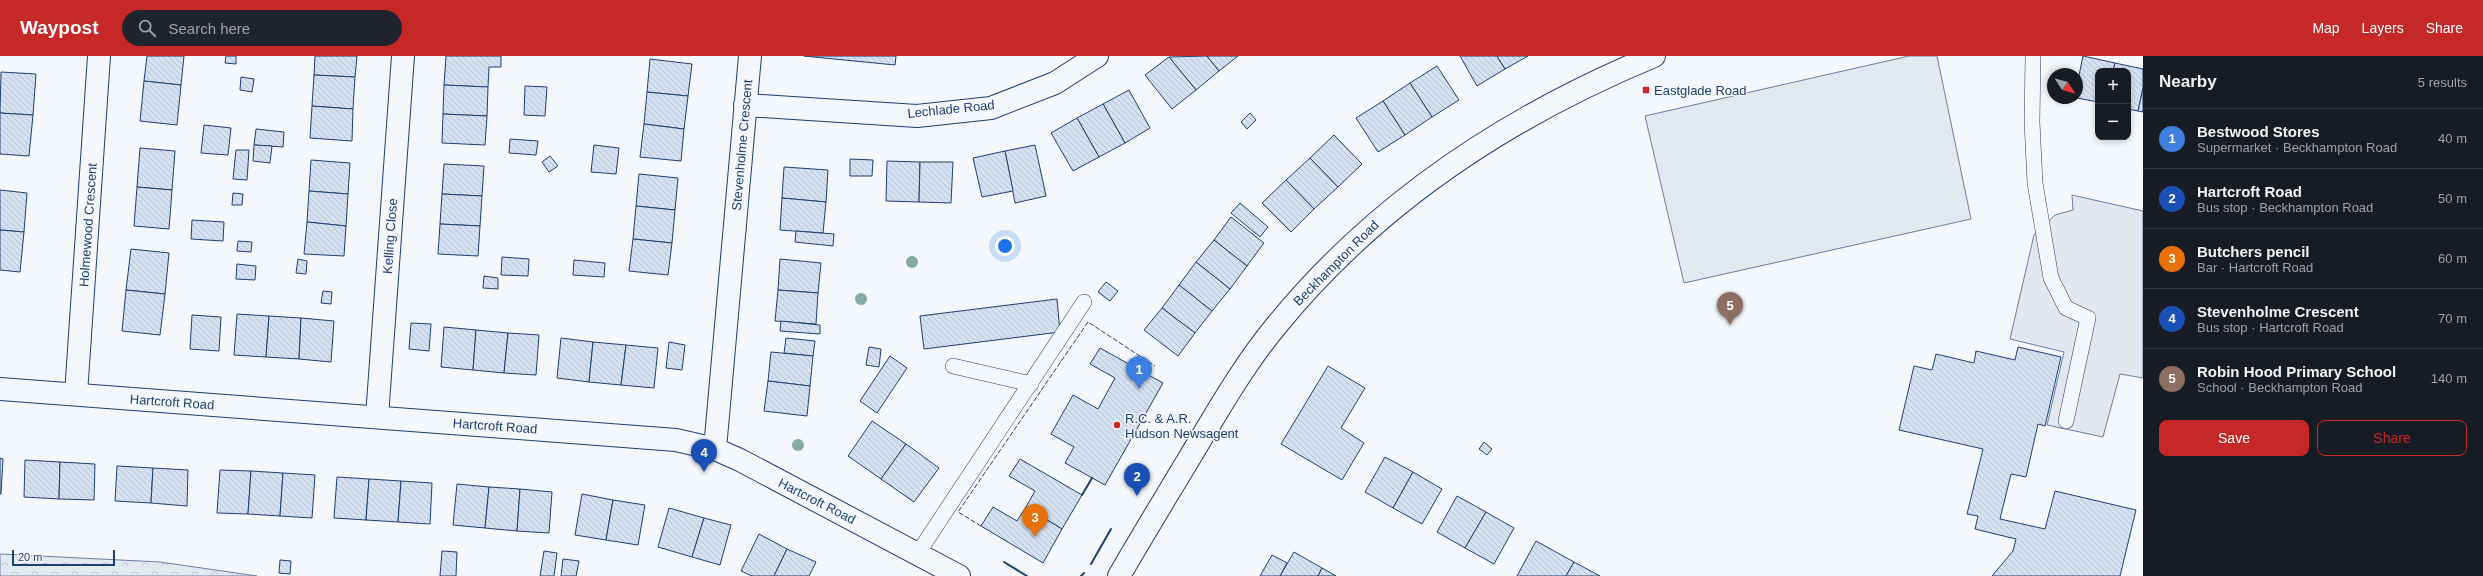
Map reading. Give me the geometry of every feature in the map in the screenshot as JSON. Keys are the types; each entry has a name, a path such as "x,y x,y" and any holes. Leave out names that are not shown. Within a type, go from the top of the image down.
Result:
{"street":[{"name":"Holmewood Crescent","path":"76,394 99,56"},
{"name":"Kelling Close","path":"377,417 403,56"},
{"name":"Stevenholme Crescent","path":"715,449 750,56"},
{"name":"Lechlade Road","path":"745,105 917,116 991,108 1055,83 1097,56"},
{"name":"Beckhampton Road","path":"1119,576 1231,388 1275,327 1345,251 1383,216 1430,179 1504,130 1600,80 1654,56"},
{"name":"Hartcroft Road","path":"0,389 639,436 676,440 715,449 918,553 959,576"}],"lane":[{"path":"2033,56 2032,122 2035,183 2051,278 2066,308 2088,318 2066,421"},
{"path":"918,553 1084,302"},
{"path":"953,366 1031,384"}],"green space":[{"path":"1909,56 1937,56 1971,219 1684,283 1645,116"},
{"path":"0,554 160,562 257,576 0,576"}],"shaded area":[{"path":"2072,195 2143,211 2143,378 2120,374 2103,437 2047,425 2064,352 2010,339 2034,235 2055,215 2073,210"}],"building":[{"path":"147,56 184,56 181,85 144,81"},
{"path":"226,56 236,56 236,64 225,63"},
{"path":"315,56 357,56 355,77 314,75"},
{"path":"446,56 501,56 501,67 489,67 488,87 444,85"},
{"path":"804,56 896,56 895,65"},
{"path":"1207,56 1219,71 1196,90 1169,57"},
{"path":"1207,56 1238,56 1219,71"},
{"path":"1460,56 1497,56 1505,69 1477,86"},
{"path":"1497,56 1528,56 1505,69"},
{"path":"2083,56 2115,63 2114,68 2095,68 2095,101 2083,99 2083,68 2081,68"},
{"path":"1169,57 1196,90 1172,109 1145,75"},
{"path":"650,59 692,64 688,96 647,92"},
{"path":"2115,63 2143,69 2143,88 2138,111 2131,110 2131,68 2114,68"},
{"path":"1437,66 1459,100 1432,117 1410,83"},
{"path":"1,72 36,74 33,115 0,113"},
{"path":"314,75 355,77 353,109 312,106"},
{"path":"241,77 254,79 252,92 240,90"},
{"path":"144,81 181,85 177,125 140,121"},
{"path":"1410,83 1432,117 1405,135 1383,101"},
{"path":"444,85 488,87 487,116 443,114"},
{"path":"525,86 547,87 545,116 524,115"},
{"path":"2143,88 2143,112 2138,111"},
{"path":"1129,90 1150,128 1125,143 1103,104"},
{"path":"647,92 688,96 684,129 644,124"},
{"path":"1383,101 1405,135 1378,152 1356,118"},
{"path":"1103,104 1125,143 1099,157 1077,118"},
{"path":"312,106 353,109 352,141 310,138"},
{"path":"0,113 33,115 29,156 0,154"},
{"path":"1250,113 1256,120 1247,129 1241,122"},
{"path":"443,114 487,116 485,145 442,143"},
{"path":"1077,118 1099,157 1073,171 1051,133"},
{"path":"644,124 684,129 681,161 640,157"},
{"path":"204,125 231,128 228,155 201,153"},
{"path":"256,129 284,132 283,147 254,145"},
{"path":"1334,135 1362,164 1338,187 1310,158"},
{"path":"510,139 538,141 536,155 509,153"},
{"path":"254,145 272,146 270,163 253,161"},
{"path":"594,145 619,148 616,174 591,172"},
{"path":"1035,145 1046,196 1015,203 1005,151"},
{"path":"140,148 175,151 172,190 137,187"},
{"path":"236,150 249,150 247,180 233,179"},
{"path":"1005,151 1013,191 982,197 973,158"},
{"path":"550,156 558,166 549,172 542,162"},
{"path":"1310,158 1338,187 1314,209 1286,180"},
{"path":"850,159 873,160 872,176 850,176"},
{"path":"311,160 350,163 348,194 309,191"},
{"path":"887,161 920,162 919,202 886,201"},
{"path":"920,162 953,162 951,203 919,202"},
{"path":"444,164 484,166 482,196 442,194"},
{"path":"784,167 828,170 826,202 782,198"},
{"path":"639,174 678,178 675,210 636,206"},
{"path":"1286,180 1314,209 1291,232 1262,203"},
{"path":"137,187 172,190 169,229 134,226"},
{"path":"0,190 27,193 24,232 0,230"},
{"path":"309,191 348,194 346,226 307,222"},
{"path":"233,193 243,194 242,205 232,205"},
{"path":"442,194 482,196 480,226 440,224"},
{"path":"782,198 826,202 823,233 780,230"},
{"path":"1240,203 1268,227 1260,237 1231,213"},
{"path":"636,206 675,210 672,243 633,239"},
{"path":"1231,217 1264,243 1247,266 1214,240"},
{"path":"192,220 224,222 223,241 191,239"},
{"path":"307,222 346,226 344,256 304,254"},
{"path":"440,224 480,226 478,256 438,254"},
{"path":"0,230 24,232 20,272 0,270"},
{"path":"796,231 834,234 833,246 795,242"},
{"path":"633,239 672,243 668,275 629,271"},
{"path":"1214,240 1247,266 1230,289 1196,262"},
{"path":"238,241 252,242 251,252 237,251"},
{"path":"131,249 169,253 165,294 126,290"},
{"path":"502,257 529,259 528,276 501,275"},
{"path":"298,259 307,261 306,274 296,273"},
{"path":"780,259 821,263 818,293 778,290"},
{"path":"574,260 605,263 604,277 573,275"},
{"path":"1196,262 1230,289 1212,311 1179,285"},
{"path":"237,264 256,266 255,280 236,279"},
{"path":"484,276 498,278 498,289 483,288"},
{"path":"1106,282 1118,291 1110,301 1098,292"},
{"path":"1179,285 1212,311 1195,333 1162,308"},
{"path":"126,290 165,294 160,335 122,331"},
{"path":"778,290 818,293 816,324 775,321"},
{"path":"323,291 332,292 331,304 321,303"},
{"path":"1057,299 1060,332 924,349 920,316"},
{"path":"1162,308 1195,333 1178,356 1144,330"},
{"path":"237,314 269,316 266,357 234,355"},
{"path":"192,315 221,317 219,351 190,349"},
{"path":"269,316 301,318 299,359 266,357"},
{"path":"301,318 334,321 331,362 299,359"},
{"path":"781,321 820,325 820,334 780,331"},
{"path":"411,323 431,324 429,351 409,349"},
{"path":"444,327 476,330 473,370 441,367"},
{"path":"476,330 508,333 504,373 473,370"},
{"path":"508,333 539,335 536,375 504,373"},
{"path":"561,338 593,342 589,382 557,378"},
{"path":"786,338 815,341 813,356 784,353"},
{"path":"593,342 626,345 621,385 589,382"},
{"path":"669,342 685,345 682,370 666,368"},
{"path":"626,345 658,348 654,388 621,385"},
{"path":"869,347 881,349 879,367 866,365"},
{"path":"2018,347 2061,357 2045,426 2038,424 2026,477 2011,474 2000,519 2045,529 2055,491 2136,510 2120,576 1992,576 2013,551 2016,539 1975,529 1978,516 1967,514 1983,449 1899,430 1914,366 1932,370 1936,354 1974,363 1976,351 2015,360"},
{"path":"1100,348 1163,383 1105,485 1065,463 1074,447 1051,434 1073,395 1098,409 1115,378 1090,364"},
{"path":"771,352 813,356 810,386 768,381"},
{"path":"890,356 907,368 877,413 860,401"},
{"path":"1328,366 1365,388 1341,428 1364,443 1342,480 1281,444"},
{"path":"768,381 810,386 807,416 764,411"},
{"path":"872,421 906,444 881,479 848,456"},
{"path":"1484,442 1492,449 1487,455 1479,449"},
{"path":"906,444 939,468 914,502 881,479"},
{"path":"1385,457 1413,472 1393,508 1365,492"},
{"path":"0,458 3,459 1,494 0,494"},
{"path":"1020,459 1082,495 1062,529 1026,507 1035,491 1009,476"},
{"path":"25,460 60,462 59,499 24,497"},
{"path":"60,462 95,464 94,500 59,499"},
{"path":"117,466 153,468 151,503 115,501"},
{"path":"153,468 188,470 187,506 151,503"},
{"path":"220,470 251,471 248,514 217,513"},
{"path":"251,471 283,473 280,516 248,514"},
{"path":"1413,472 1442,489 1422,524 1393,508"},
{"path":"283,473 315,475 312,518 280,516"},
{"path":"337,477 369,479 366,520 334,518"},
{"path":"369,479 401,481 398,522 366,520"},
{"path":"401,481 432,483 430,524 398,522"},
{"path":"457,484 489,487 485,528 453,525"},
{"path":"489,487 520,489 517,531 485,528"},
{"path":"520,489 552,492 549,533 517,531"},
{"path":"582,494 613,500 606,540 575,535"},
{"path":"1457,496 1486,512 1465,548 1437,532"},
{"path":"613,500 645,505 638,545 606,540"},
{"path":"993,507 1017,521 1026,507 1062,529 1043,563 981,526"},
{"path":"669,508 704,518 692,557 658,547"},
{"path":"1486,512 1514,528 1494,564 1465,548"},
{"path":"704,518 731,525 720,565 692,557"},
{"path":"759,534 787,549 774,576 752,576 741,571"},
{"path":"1536,541 1574,562 1566,576 1517,576"},
{"path":"787,549 816,562 809,576 774,576"},
{"path":"442,551 457,552 456,576 440,576"},
{"path":"544,551 557,553 554,576 540,576"},
{"path":"1294,552 1322,568 1318,576 1280,576"},
{"path":"1272,555 1287,563 1280,576 1260,576"},
{"path":"563,559 579,561 576,576 561,576"},
{"path":"280,560 291,561 290,574 279,573"},
{"path":"1574,562 1600,576 1566,576"},
{"path":"1322,568 1336,576 1318,576"}],"fence":[{"path":"981,526 958,512 1088,322 1155,366"}],"wall":[{"path":"1082,495 1092,478"},
{"path":"1091,564 1111,529"},
{"path":"1004,562 1027,576"},
{"path":"1081,576 1084,573"}],"place":[{"name":"Eastglade Road","path":"1646,90"},
{"name":"Robin Hood Primary School","path":"1730,325"},
{"name":"Bestwood Stores","path":"1139,389"},
{"name":"R.C. & A.R. Hudson Newsagent","path":"1117,425"},
{"name":"Stevenholme Crescent","path":"704,472"},
{"name":"Hartcroft Road","path":"1137,496"},
{"name":"Butchers pencil","path":"1035,537"}]}
